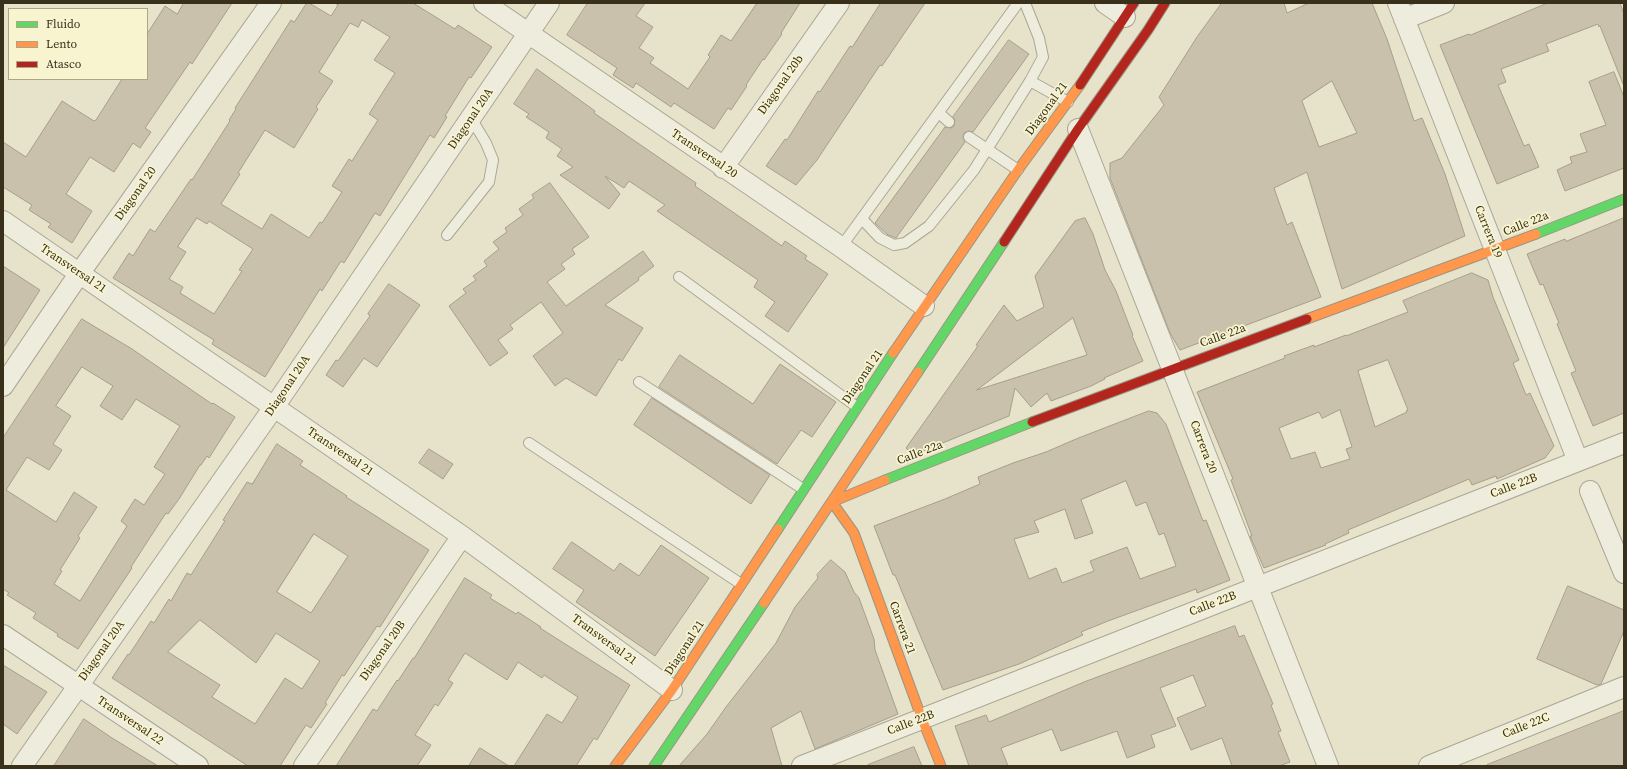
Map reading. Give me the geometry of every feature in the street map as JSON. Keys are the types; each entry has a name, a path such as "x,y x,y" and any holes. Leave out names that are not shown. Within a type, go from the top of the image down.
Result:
{"main road":[{"path":"654,766 832,502 1078,129 1148,30 1165,3"},
{"name":"Diagonal 21","path":"615,766 672,690 924,306 1018,170 1068,102 1129,10"},
{"name":"Calle 22a","path":"832,502 908,470 1172,368 1495,250 1624,199"},
{"name":"Carrera 21","path":"832,502 854,533 922,719 941,766"}],"street":[{"name":"Diagonal 20","path":"3,386 79,274 271,3"},
{"name":"Transversal 20","path":"484,3 842,248 924,306"},
{"name":"Diagonal 20A","path":"22,766 274,407 550,3"},
{"name":"Diagonal 20b","path":"723,168 839,3"},
{"path":"1105,3 1129,10"},
{"path":"1401,11 1444,3"},
{"name":"Carrera 19","path":"1401,11 1578,461"},
{"name":"Carrera 20","path":"1078,129 1328,766"},
{"name":"Transversal 21","path":"3,221 462,536 672,690"},
{"name":"Calle 22B","path":"802,766 1624,443"},
{"path":"1590,491 1624,573"},
{"name":"Diagonal 20B","path":"304,766 462,536"},
{"name":"Transversal 22","path":"3,635 198,766"},
{"name":"Calle 22C","path":"1429,766 1624,687"}],"lane":[{"path":"842,248 1018,3"},
{"path":"862,219 880,238 894,245 905,243 929,226 974,170 1030,81 1043,57 1038,38 1025,3"},
{"path":"1030,81 1068,102"},
{"path":"939,113 949,122"},
{"path":"447,235 489,182 493,160 486,143 471,118"},
{"path":"969,137 986,150 1018,170"},
{"path":"679,277 857,407"},
{"path":"639,382 803,489"},
{"path":"529,443 741,584"}],"building":[{"path":"184,3 232,3 192,64 190,62 145,128 151,132 140,148 133,143 114,172 90,157 66,194 92,211 72,243 48,227 51,224 29,210 32,205 3,187 3,142 26,157 62,101 94,121 96,120 121,80 148,80 148,32 165,6 177,14"},
{"path":"307,3 331,16 338,5 335,3 413,3 455,29 458,25 492,47 471,78 469,77 445,116 447,117 434,138 430,135 380,216 375,213 344,263 341,261 322,291 320,289 265,377 212,344 214,340 113,278 129,253 133,256 150,229 155,232 191,179 192,180 230,121 229,120 236,109 235,108 291,20 294,22","holes":["362,20 390,37 374,60 395,73 369,114 378,120 352,161 349,159 332,186 342,192 322,223 320,222 309,238 271,214 262,229 221,204 240,174 238,173 265,130 294,148 318,109 316,107 333,81 319,72 350,23 358,27","197,218 207,224 209,221 253,249 239,270 242,271 214,314 180,293 183,287 169,279 186,252 178,247"]},
{"path":"588,3 645,3 636,16 653,27 639,48 654,58 650,63 688,89 710,57 708,55 721,35 731,41 757,3 800,3 781,33 782,34 764,60 763,59 731,110 728,108 714,129 674,103 671,107 636,83 633,88 613,75 617,68 567,35"},
{"path":"881,3 925,3 882,66 880,65 817,160 796,185 766,166 785,139 787,140 818,91 820,92 850,46 852,47"},
{"path":"1222,3 1284,3 1287,13 1309,3 1372,3 1387,39 1414,121 1422,118 1445,174 1465,236 1342,289 1307,172 1274,188 1287,225 1292,222 1321,297 1180,350 1170,333 1110,178 1110,163 1122,158 1164,105 1159,97 1197,37","holes":["1332,81 1357,133 1319,147 1302,101"]},
{"path":"1548,3 1620,3 1624,14 1624,84 1598,24 1546,44 1549,51 1501,69 1506,82 1498,85 1524,146 1529,144 1539,167 1497,184 1440,45 1469,34 1470,35"},
{"path":"1009,40 1029,54 973,132 969,131 964,133 963,137 965,142 896,238 888,235 875,223 945,127 951,128 954,126 955,120 953,117"},
{"path":"537,69 595,111 594,113 696,183 695,186 782,246 785,241 807,256 805,259 828,274 788,332 765,316 775,302 754,287 758,280 657,211 665,205 629,181 624,188 605,176 620,194 609,209 560,175 573,167 557,156 562,149 546,138 549,132 526,117 529,114 514,104"},
{"path":"1614,72 1624,97 1624,168 1565,191 1557,170 1572,163 1570,157 1587,152 1580,134 1606,125 1589,82"},
{"path":"550,183 589,237 572,249 575,254 561,264 565,269 547,282 566,306 643,251 654,266 638,278 639,280 605,305 643,328 622,361 619,359 596,396 566,378 555,386 533,356 563,333 541,302 510,325 513,329 498,340 508,353 490,366 449,306 466,293 463,289 476,280 473,276 487,266 484,261 499,249 493,242 507,232 505,228 523,215 519,209 534,198 532,195"},
{"path":"1085,218 1093,234 1105,270 1116,291 1133,335 1132,336 1143,361 1104,378 1105,379 1091,386 1051,401 1047,393 1031,407 1015,388 1009,416 913,455 906,448 978,346 976,345 1004,305 1017,321 1044,307 1035,276 1075,221","holes":["1073,318 1087,355 977,390"]},
{"path":"1624,218 1624,413 1593,426 1571,373 1576,371 1557,324 1559,323 1543,284 1540,285 1527,254 1565,239 1566,241"},
{"path":"3,266 40,290 3,348"},
{"path":"1472,273 1488,280 1493,297 1519,360 1513,363 1526,395 1530,393 1554,446 1545,458 1497,479 1496,476 1472,485 1469,479 1348,530 1349,533 1325,544 1326,545 1264,568 1250,536 1252,536 1231,480 1233,479 1197,392 1285,358 1284,356 1314,345 1314,347 1346,336 1408,312 1403,301","holes":["1388,360 1408,410 1406,411 1407,412 1375,427 1358,371","1340,410 1352,447 1346,449 1350,459 1321,468 1315,452 1291,459 1279,428 1319,412 1322,418"]},
{"path":"389,284 420,305 377,367 364,358 343,387 326,375 336,360 338,361 370,316 368,314"},
{"path":"82,319 132,349 212,404 213,403 235,417 209,458 207,456 179,499 168,514 166,513 131,567 132,568 78,649 57,636 58,634 33,618 36,613 7,595 9,593 3,589 3,438","holes":["82,367 113,386 100,406 122,420 136,399 180,426 154,467 165,474 144,505 135,499 121,521 127,526 80,601 54,584 62,571 60,570 80,538 78,536 97,507 74,492 56,522 6,490 27,457 49,470 62,450 53,444 71,416 56,406"]},
{"path":"680,355 753,404 780,364 836,402 812,437 801,430 777,464 659,387"},
{"path":"652,398 770,475 751,504 634,425"},
{"path":"1149,411 1157,413 1166,424 1203,521 1206,520 1230,580 1197,593 1196,589 1108,621 1081,632 1083,635 1019,664 943,690 895,575 893,575 874,526 980,484 978,477 1046,452","holes":["1126,481 1136,506 1146,502 1159,535 1164,533 1176,566 1140,579 1127,547 1090,561 1094,571 1062,583 1056,568 1029,579 1014,539 1039,532 1034,521 1065,509 1075,539 1093,533 1081,500"]},
{"path":"277,444 303,461 300,465 347,496 346,497 429,550 380,627 377,626 344,676 342,675 325,703 327,704 311,728 306,725 280,766 248,766 112,678 151,621 154,623 169,599 171,601 187,573 191,575 225,521 223,520 247,482 252,484","holes":["314,534 348,556 311,613 277,592","200,620 256,663 276,633 320,661 302,689 285,678 255,724 212,697 220,685 168,652"]},
{"path":"429,449 453,464 443,479 419,463"},
{"path":"572,542 614,571 620,563 639,576 661,545 709,578 655,656 576,602 584,590 553,569"},
{"path":"831,560 845,572 854,592 859,598 874,639 875,650 898,714 815,749 801,711 771,728 782,766 679,766 707,734 776,643 795,607 818,578 817,575"},
{"path":"465,578 492,595 490,598 516,614 518,612 541,627 540,628 630,685 597,740 594,738 576,766 514,766 547,714 562,723 578,697 544,675 542,678 518,662 507,680 465,653 448,680 453,683 438,706 435,704 415,735 431,745 417,766 336,766 373,709 377,711 397,680 398,681 414,658"},
{"path":"1568,586 1624,610 1624,631 1601,684 1597,685 1537,659"},
{"path":"1235,626 1239,637 1244,635 1273,704 1271,705 1281,731 1278,732 1290,762 1279,766 1232,766 1222,738 1191,750 1177,718 1206,706 1193,675 1160,688 1176,726 1151,735 1155,747 1127,758 1117,731 1061,751 1052,729 1001,748 1008,766 969,766 955,726 986,715 989,722 1084,682"},
{"path":"3,665 47,692 17,734 3,724"},
{"path":"1624,711 1624,766 1487,766 1487,765"},
{"path":"84,719 112,738 158,766 54,766"},
{"path":"914,747 922,766 868,766 868,765"},
{"path":"480,748 509,766 469,766"}],"traffic: fast":[{"path":"1536,234 1624,199"},
{"path":"918,372 1004,242"},
{"path":"778,529 893,353"},
{"path":"885,480 1032,422"},
{"path":"654,766 764,603"}],"traffic: slow":[{"path":"893,353 1018,170 1080,85"},
{"path":"1307,319 1536,234"},
{"path":"764,603 918,372"},
{"path":"885,480 832,502 854,533 922,719 941,766"},
{"path":"615,766 672,690 778,529"}],"traffic: jam":[{"path":"1080,85 1134,3"},
{"path":"1004,242 1078,129 1148,30 1165,3"},
{"path":"1032,422 1307,319"}]}
